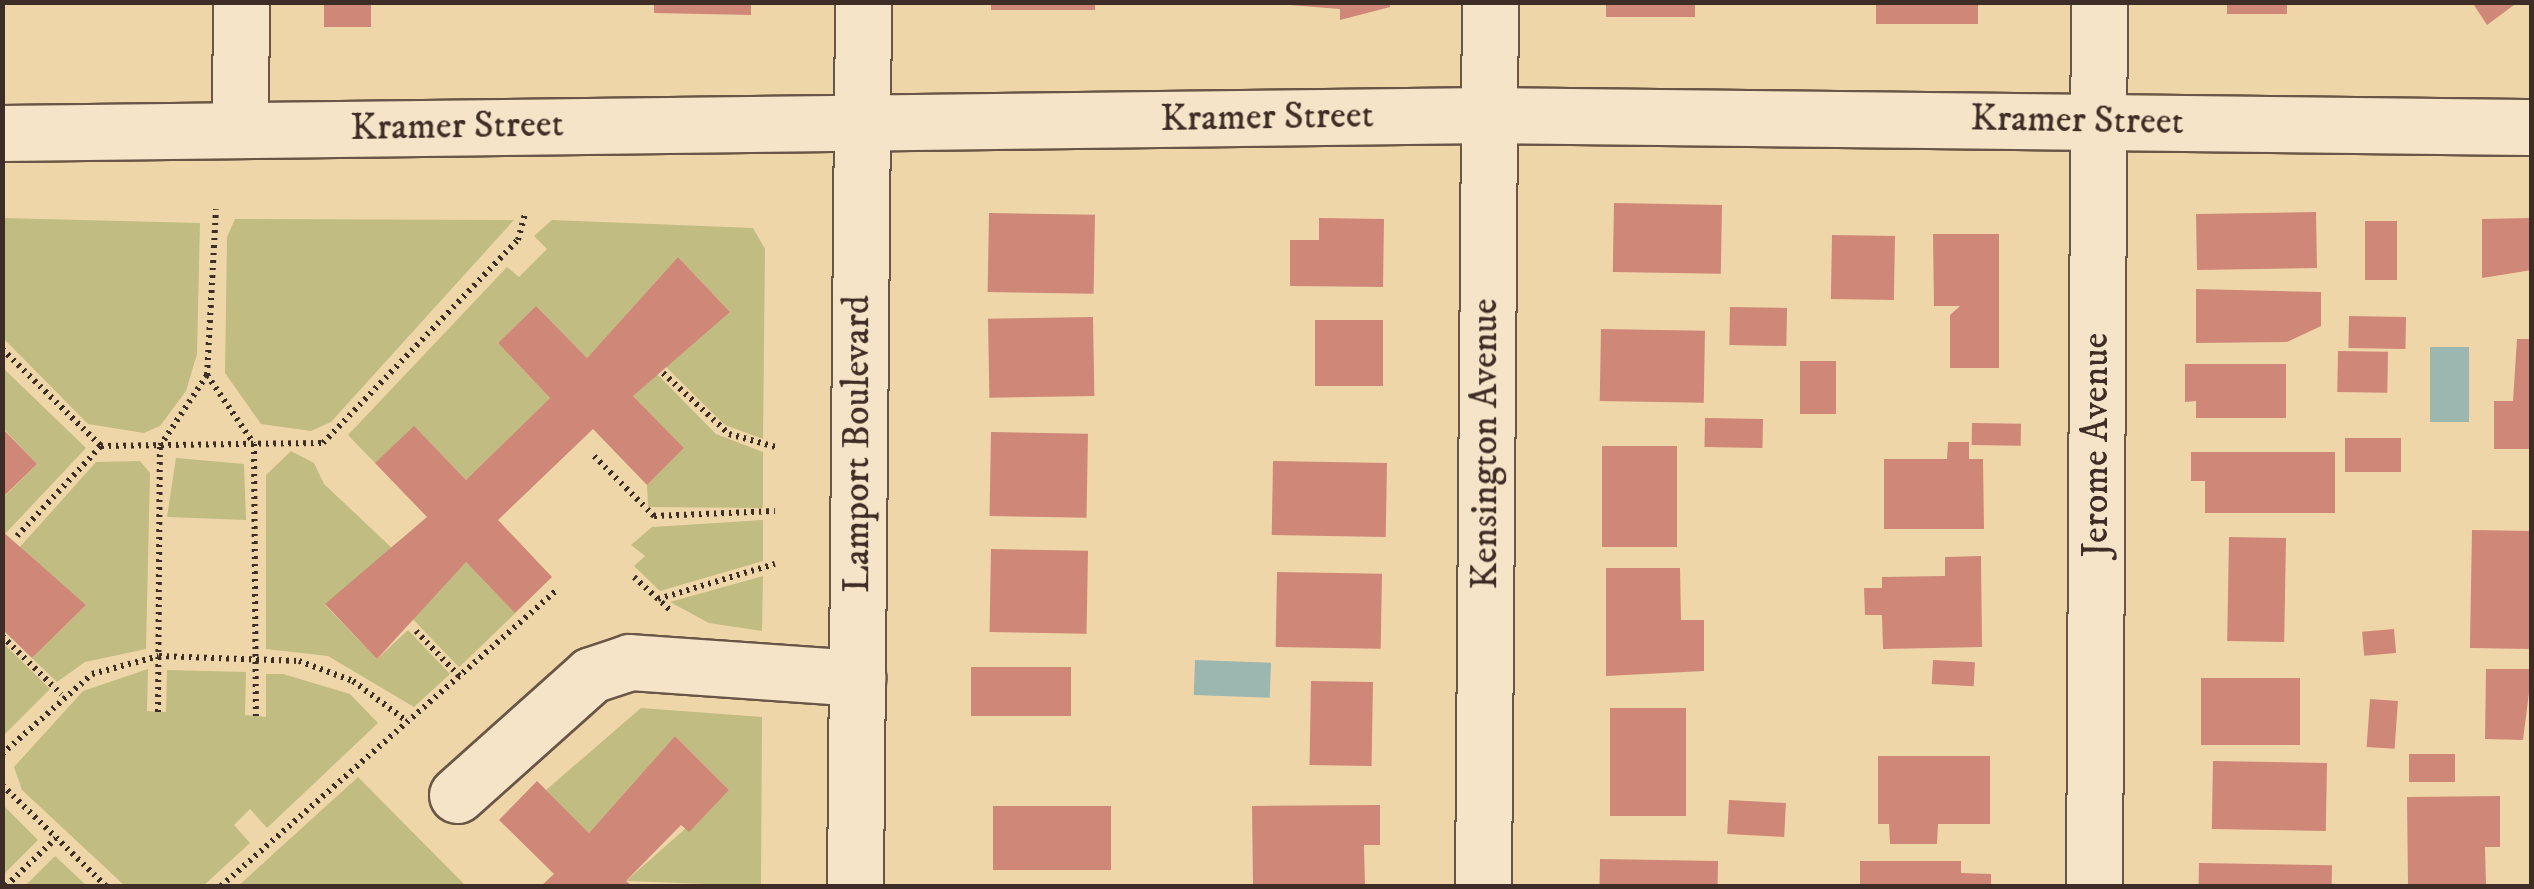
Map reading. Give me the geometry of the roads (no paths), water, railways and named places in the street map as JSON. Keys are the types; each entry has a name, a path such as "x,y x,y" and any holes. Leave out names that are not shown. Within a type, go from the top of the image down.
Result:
{"street":[{"path":"240,130 241,2"},
{"name":"Lamport Boulevard","path":"855,886 863,2"},
{"name":"Kensington Avenue","path":"1484,886 1490,2"},
{"name":"Jerome Avenue","path":"2094,886 2099,2"},
{"name":"Kramer Street","path":"2,133 1488,115 2532,128"},
{"path":"457,794 591,675 630,662 856,678"}],"water":[{"path":"2430,347 2469,347 2469,422 2430,422"},
{"path":"1195,660 1271,663 1270,698 1194,695"}]}
